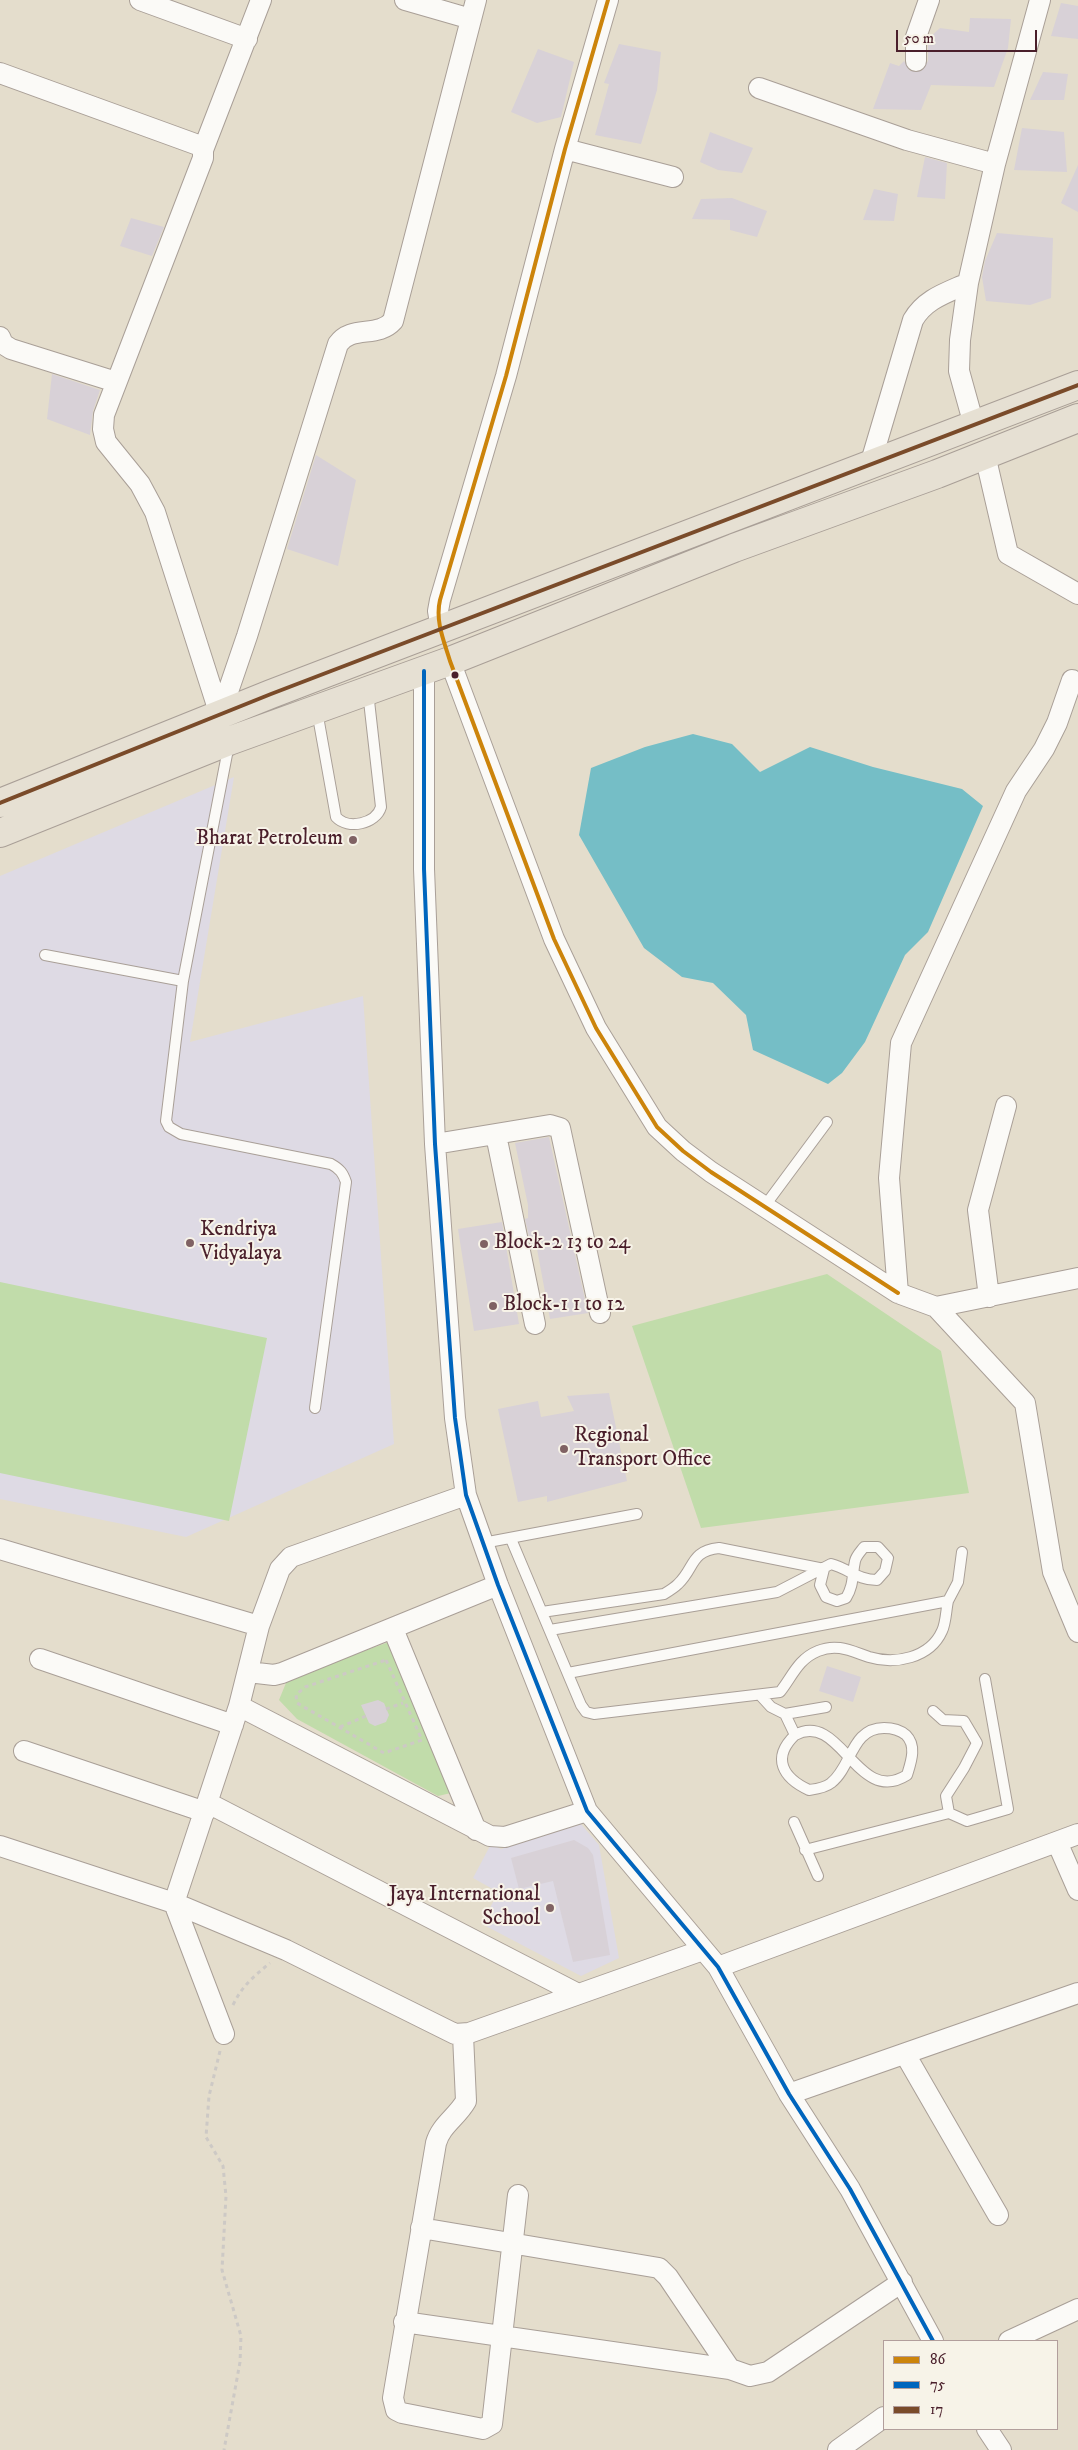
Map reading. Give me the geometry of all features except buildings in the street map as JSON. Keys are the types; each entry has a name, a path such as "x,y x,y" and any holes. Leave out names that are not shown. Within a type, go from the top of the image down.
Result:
{"main road":[{"path":"0,804 440,629 1078,385"},
{"path":"0,833 229,741 424,671 734,548 1078,418"},
{"path":"974,425 985,454"},
{"path":"440,629 450,661"}],"street":[{"path":"140,0 247,39"},
{"path":"229,741 155,512 140,484 106,442 103,429 104,414 203,158 203,150 261,0"},
{"path":"405,0 471,20"},
{"path":"220,715 248,636 338,344 349,333 380,329 388,326 393,321 476,0"},
{"path":"440,629 438,611 440,600 506,376 566,148 608,0"},
{"path":"916,61 916,37 929,0"},
{"path":"974,425 959,371 960,340 968,284 995,164 1040,0"},
{"path":"0,73 198,145 203,150"},
{"path":"759,88 907,140 995,164"},
{"path":"566,148 673,177"},
{"path":"870,465 913,320 920,309 929,301 968,284"},
{"path":"0,337 3,344 11,349 116,382"},
{"path":"985,454 1008,554 1078,594"},
{"path":"450,661 554,939 596,1028 658,1127 683,1151 710,1172 898,1294 936,1307 1025,1403 1054,1572 1078,1632"},
{"path":"424,671 424,869 435,1144 454,1408 466,1495 498,1585 587,1811 718,1967 790,2094 850,2189 933,2340"},
{"path":"898,1294 889,1178 901,1043 1016,791 1049,741 1076,678"},
{"path":"989,1297 978,1210 1006,1106"},
{"path":"435,1144 550,1125 556,1126 562,1132 600,1313"},
{"path":"496,1135 535,1324"},
{"path":"936,1307 1078,1278"},
{"path":"224,2034 174,1903 236,1716 259,1626 280,1569 291,1557 466,1495"},
{"path":"0,1549 259,1626"},
{"path":"248,1672 274,1675 282,1673 498,1585"},
{"path":"393,1629 476,1830"},
{"path":"40,1660 236,1716 476,1830 498,1838 587,1811"},
{"path":"24,1751 207,1807 578,1994"},
{"path":"718,1967 1078,1834"},
{"path":"1057,1842 1078,1890"},
{"path":"0,1846 174,1903 286,1950 455,2034 463,2034 704,1950"},
{"path":"790,2094 1078,1994"},
{"path":"463,2034 466,2102 461,2110 438,2134 404,2322 393,2398 396,2410 410,2416 483,2429 488,2428 493,2419 518,2195"},
{"path":"905,2054 998,2215"},
{"path":"422,2228 660,2268 730,2369"},
{"path":"404,2322 730,2369 750,2376 768,2372 902,2282"},
{"path":"1011,2340 1078,2308"},
{"path":"838,2450 883,2417"},
{"path":"989,2430 1001,2450"}],"lane":[{"path":"317,711 336,817 347,824 362,823 374,818 380,807 368,691"},
{"path":"229,741 183,981 165,1115 170,1127 181,1134 331,1164 344,1174 346,1182 316,1408"},
{"path":"45,955 183,981"},
{"path":"764,1207 827,1122"},
{"path":"483,1543 511,1540 637,1514"},
{"path":"511,1540 581,1705 586,1712 594,1714 780,1692 797,1665 818,1650 842,1647 871,1658 895,1661 924,1652 942,1632 948,1601 958,1582 962,1552"},
{"path":"542,1612 664,1594 678,1584 695,1559 705,1549 719,1548 824,1569"},
{"path":"550,1630 777,1592 831,1564 854,1573 853,1588 846,1598 837,1600 826,1597 820,1585 824,1569"},
{"path":"568,1673 948,1601"},
{"path":"805,1850 949,1813 967,1821 1008,1809 986,1679"},
{"path":"760,1695 771,1706 785,1714 795,1735"},
{"path":"785,1714 826,1707"},
{"path":"933,1711 943,1720 964,1721 977,1743 946,1796 949,1813"},
{"path":"795,1735 788,1742 783,1752 782,1763 786,1774 794,1783 809,1790 831,1783 848,1757 863,1734 876,1728 892,1728 906,1735 913,1746 907,1775 895,1782 881,1782 871,1778 848,1757 828,1737 814,1731 795,1735"},
{"path":"794,1822 818,1876"}],"path":[{"path":"386,1660 422,1740 384,1753 340,1727 297,1703 296,1695 305,1688 386,1660"},
{"path":"386,1709 404,1702"},
{"path":"340,1727 366,1716"},
{"path":"224,2450 240,2362 241,2336 222,2270 226,2196 223,2166 206,2137 209,2096 224,2034 239,1993 250,1979 286,1950"}],"shaded area":[{"name":"Kendriya Vidyalaya","path":"234,777 190,1042 363,996 394,1444 186,1537 0,1499 0,876"},
{"name":"Jaya International School","path":"581,1824 599,1845 619,1958 581,1976 482,1924 498,1892 473,1878 491,1844 501,1849"}],"green space":[{"path":"827,1274 941,1351 969,1493 701,1528 632,1326"},
{"path":"0,1282 267,1338 229,1521 0,1473"},
{"path":"389,1642 451,1793 438,1796 297,1719 279,1700 288,1678"}],"water":[{"path":"693,734 732,744 760,772 810,747 873,767 962,789 983,806 928,932 905,955 865,1042 842,1073 828,1084 753,1050 746,1015 713,983 682,977 644,948 579,835 591,768 645,747"}],"transit line":[{"name":"86","path":"608,0 565,149 506,376 440,600 439,616 441,631 450,661 554,939 596,1028 657,1127 683,1151 711,1172 898,1293"},
{"name":"17","path":"0,803 271,694 1078,385"},
{"name":"75","path":"424,671 424,869 435,1144 455,1418 466,1495 498,1585 587,1811 718,1967 789,2094 850,2189 932,2340"}],"place":[{"name":"Bharat Petroleum","path":"353,840"},
{"name":"Kendriya Vidyalaya","path":"190,1243"},
{"name":"Block-2 13 to 24","path":"484,1244"},
{"name":"Block-1 1 to 12","path":"493,1306"},
{"name":"Regional Transport Office","path":"564,1449"},
{"name":"Jaya International School","path":"550,1908"}]}
